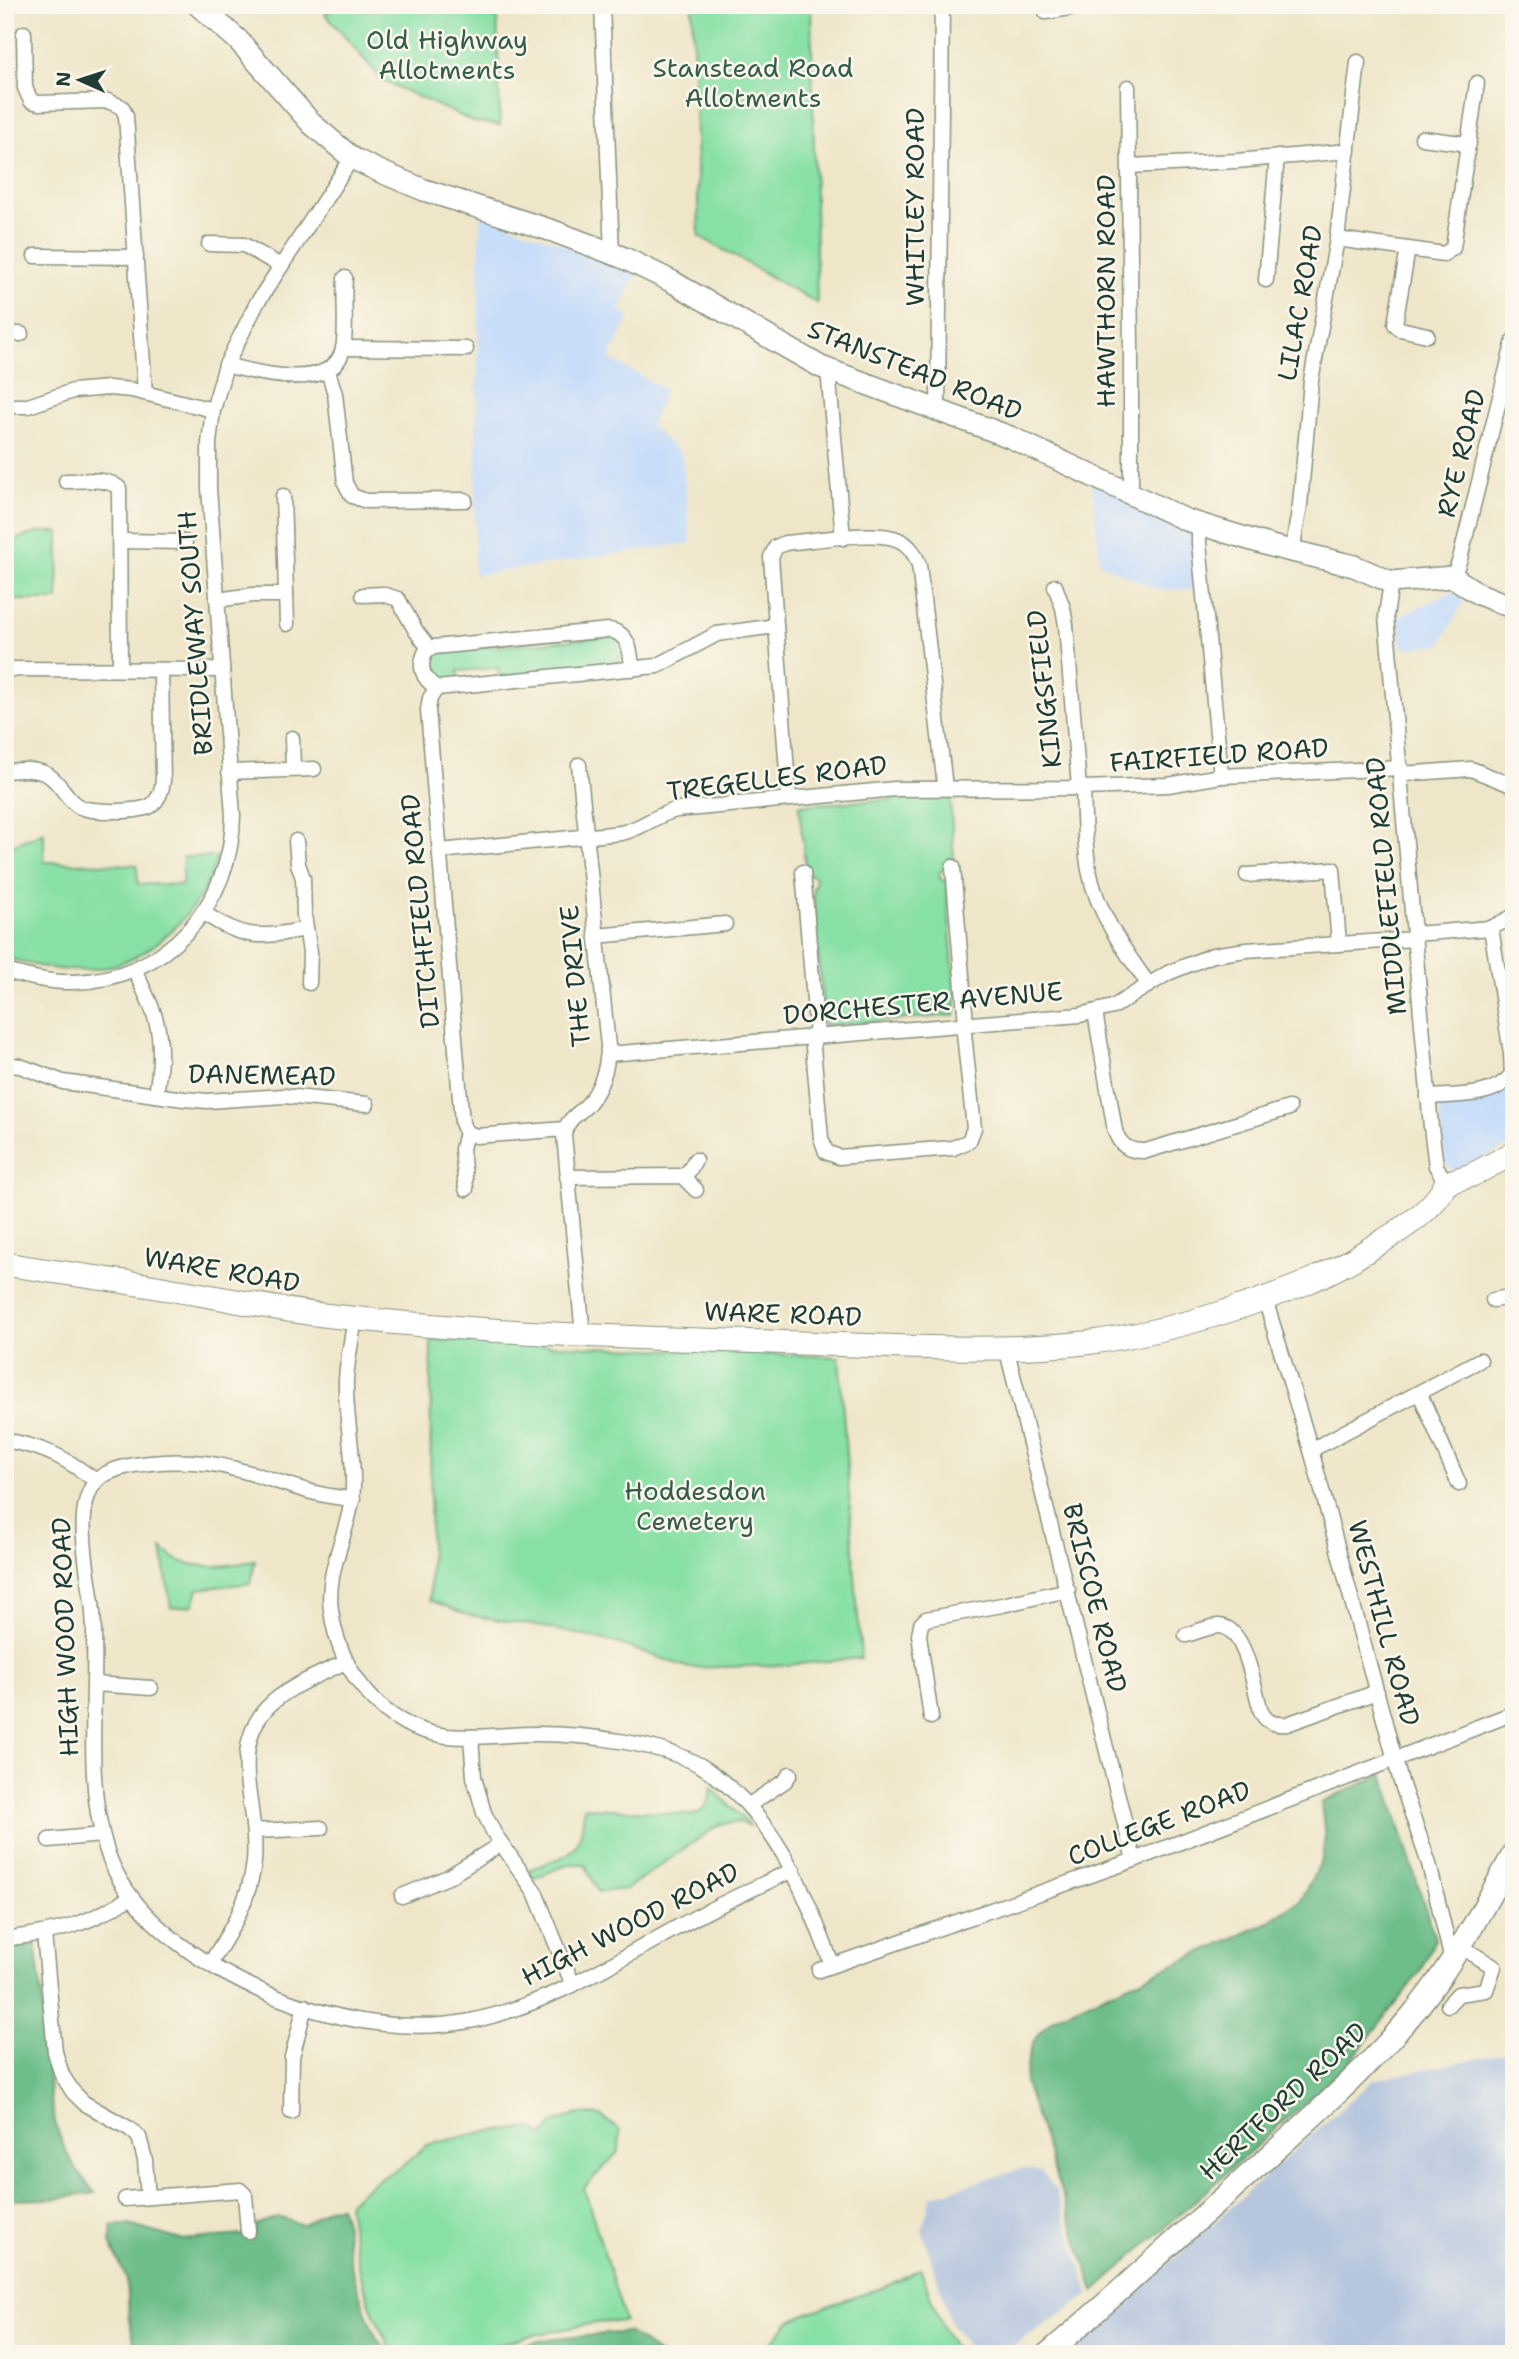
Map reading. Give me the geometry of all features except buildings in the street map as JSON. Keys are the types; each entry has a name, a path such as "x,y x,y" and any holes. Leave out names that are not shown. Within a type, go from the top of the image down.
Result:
{"main road":[{"path":"1446,1183 1472,1175 1514,1153"},
{"name":"WARE ROAD","path":"5,1264 317,1314 583,1335 1006,1347 1087,1343 1192,1322 1265,1299 1332,1272 1382,1241 1431,1204 1443,1192 1446,1183"}],"street":[{"path":"602,5 612,253"},
{"name":"WHITLEY ROAD","path":"938,409 942,5"},
{"path":"1046,12 1087,5"},
{"name":"STANSTEAD ROAD","path":"201,6 246,49 312,124 352,158 424,190 553,231 612,253 679,286 797,355 828,370 1017,440 1199,524 1292,552 1354,566 1391,582 1452,577"},
{"path":"23,33 25,88 31,101 108,101 118,104 125,112 145,393"},
{"name":"LILAC ROAD","path":"1292,552 1300,505 1311,381 1337,239 1358,62"},
{"path":"1337,239 1444,254 1453,248 1477,83"},
{"name":"HAWTHORN ROAD","path":"1128,88 1131,494"},
{"path":"1422,138 1469,144"},
{"path":"1129,166 1348,151"},
{"path":"1266,280 1277,157"},
{"name":"BRIDLEWAY SOUTH","path":"5,971 73,983 135,970 177,943 204,913 220,884 231,846 233,816 208,478 213,410 226,365 245,324 352,158"},
{"path":"209,244 249,247 281,267"},
{"path":"1408,249 1395,324 1400,329 1427,335"},
{"path":"35,257 136,257"},
{"path":"226,365 271,375 300,376 328,371 339,359 343,348 345,278"},
{"path":"5,334 21,334"},
{"name":"RYE ROAD","path":"1452,577 1460,559 1514,340"},
{"path":"343,348 466,349"},
{"path":"828,370 844,538"},
{"path":"328,371 335,394 345,483 352,496 366,501 465,500"},
{"path":"5,406 35,405 62,393 120,388 213,410"},
{"path":"66,481 103,482 117,485 119,491 120,669"},
{"path":"283,496 287,624"},
{"path":"1199,524 1222,776"},
{"path":"789,798 771,557 776,547 785,543 844,538 893,538 907,545 916,557 923,591 945,787"},
{"path":"120,541 185,542"},
{"path":"1452,577 1479,594 1514,608"},
{"name":"MIDDLEFIELD ROAD","path":"1391,582 1386,611 1428,1097 1436,1166 1446,1183"},
{"name":"KINGSFIELD","path":"1055,586 1066,625 1087,857 1092,884 1107,922 1149,985"},
{"path":"217,600 253,595 286,595"},
{"path":"363,595 390,595 398,599 429,648"},
{"path":"632,668 626,639 609,631 429,648 423,656 422,668 427,681 437,688 632,668 665,663 717,635 776,626"},
{"path":"5,669 222,670"},
{"path":"5,771 46,774 75,803 85,809 137,810 152,805 160,793 163,781 161,670"},
{"name":"DITCHFIELD ROAD","path":"437,688 430,698 428,710 461,1116 466,1132 462,1144 466,1189"},
{"path":"292,738 293,768"},
{"name":"THE DRIVE","path":"565,1129 597,1091 608,1054 579,765"},
{"path":"229,772 314,769"},
{"name":"FAIRFIELD ROAD","path":"1081,788 1168,785 1222,776 1471,769 1514,786"},
{"name":"TREGELLES ROAD","path":"440,851 629,831 662,814 677,810 789,798 945,787 1081,788"},
{"path":"296,841 303,878 310,952 309,983"},
{"path":"803,872 821,1138 826,1152 838,1157 962,1146 973,1134 953,867"},
{"path":"1247,875 1333,869 1339,944"},
{"path":"204,913 240,933 281,934 306,929"},
{"path":"1428,1097 1487,1090 1503,1083 1512,1074 1491,928 1514,916"},
{"path":"596,936 724,924"},
{"name":"DORCHESTER AVENUE","path":"608,1054 1095,1012 1121,1003 1190,962 1228,952 1339,944 1491,928"},
{"name":"DANEMEAD","path":"135,970 152,1007 159,1035 156,1095"},
{"path":"1095,1012 1116,1135 1130,1149 1146,1151 1289,1108"},
{"name":"DANEMEAD","path":"5,1064 20,1066 63,1082 207,1101 295,1096 367,1104"},
{"path":"466,1132 483,1136 565,1129 567,1177 583,1335"},
{"path":"567,1177 682,1175 689,1171 695,1160"},
{"path":"682,1175 696,1190"},
{"path":"1493,1300 1514,1296"},
{"name":"WESTHILL ROAD","path":"1265,1299 1311,1450 1395,1759 1456,1954"},
{"path":"355,1318 346,1380 353,1455 352,1499 349,1520 330,1584 334,1629 346,1662 362,1688 382,1708 402,1722 439,1735 560,1735 641,1746 690,1760 704,1768 748,1805 772,1834 793,1870"},
{"name":"BRISCOE ROAD","path":"1006,1347 1134,1860"},
{"path":"1311,1450 1480,1360"},
{"path":"1420,1394 1459,1484"},
{"path":"5,1440 48,1450 96,1481 124,1466 162,1461 190,1461 239,1469 315,1494 352,1499"},
{"name":"HIGH WOOD ROAD","path":"96,1481 85,1501 83,1520 93,1611 94,1779 102,1835 114,1870 131,1897 171,1937 210,1964 257,1988 305,2006 376,2022 444,2024 500,2013 573,1984 614,1965 705,1912 793,1870"},
{"path":"931,1717 919,1635 924,1621 932,1616 990,1608 1068,1590"},
{"path":"1186,1635 1217,1626 1228,1628 1235,1633 1242,1646 1263,1715 1272,1723 1287,1724 1377,1692"},
{"path":"210,1964 236,1921 249,1886 254,1831 247,1763 256,1721 266,1706 279,1695 346,1662"},
{"path":"94,1684 151,1688"},
{"name":"COLLEGE ROAD","path":"793,1870 812,1910 825,1967 1134,1860 1514,1713"},
{"path":"471,1737 477,1795 494,1833 535,1892 573,1984"},
{"path":"748,1805 785,1781 790,1774"},
{"path":"254,1831 321,1828"},
{"path":"49,1840 102,1835"},
{"path":"402,1896 449,1877 502,1844"},
{"name":"HERTFORD ROAD","path":"1047,2354 1356,2076 1419,2006 1456,1954 1514,1852"},
{"path":"5,1938 44,1934 83,1924 131,1897"},
{"path":"44,1934 55,2052 62,2075 84,2103 139,2137 145,2160 148,2197"},
{"path":"1448,2006 1458,1994 1486,1990 1494,1966 1456,1954"},
{"path":"291,2112 292,2057 305,2006"},
{"path":"125,2199 240,2190 245,2195 248,2231"}],"shaded area":[{"path":"480,214 638,272 619,310 630,316 609,358 665,390 650,426 682,455 691,543 474,575"},
{"path":"1091,475 1199,524 1203,589 1160,590 1100,564"},
{"path":"1454,591 1464,600 1440,645 1402,648 1398,617"},
{"path":"1514,1074 1514,1144 1454,1171 1445,1163 1438,1100 1495,1090"},
{"path":"1514,2051 1514,2354 1067,2354 1373,2080"},
{"path":"1024,2168 1041,2171 1055,2189 1090,2295 1001,2354 974,2354 951,2323 922,2230 931,2196"}],"green space":[{"name":"Old Highway Allotments","path":"338,5 497,5 500,125 474,122 383,81 325,14"},
{"name":"Stanstead Road Allotments","path":"692,5 811,5 817,303 699,236"},
{"path":"40,532 59,532 58,600 5,600 5,542"},
{"path":"616,637 622,644 618,663 500,677 498,668 458,671 459,681 438,681 429,671 428,659 436,651"},
{"path":"950,796 954,859 948,859 947,867 940,871 940,879 946,881 955,1015 824,1026 813,889 815,877 806,873 799,805"},
{"path":"44,832 44,862 137,865 138,884 182,885 183,857 217,857 209,878 186,916 152,946 133,958 112,966 90,970 47,968 5,957 5,848"},
{"name":"Hoddesdon Cemetery","path":"431,1340 839,1357 861,1658 787,1665 689,1668 617,1643 544,1627 468,1615 430,1600"},
{"path":"162,1548 174,1558 194,1565 215,1566 255,1561 251,1583 198,1589 193,1605 171,1608"},
{"path":"1383,1774 1435,1939 1420,1972 1348,2064 1094,2291 1025,2083 1033,2042 1044,2028 1062,2014 1265,1924 1300,1901 1322,1860 1325,1837 1321,1803"},
{"path":"711,1787 751,1827 739,1822 720,1824 626,1889 598,1892 585,1864 568,1864 533,1879 528,1870 571,1851 580,1836 584,1807 693,1815 702,1811 707,1804"},
{"path":"36,1944 54,2117 67,2154 95,2193 53,2199 5,2200 5,1946"},
{"path":"579,2114 601,2116 620,2131 619,2151 584,2188 625,2321 595,2323 528,2336 465,2354 413,2354 389,2346 361,2276 348,2203 375,2181 400,2168 427,2145 484,2132 532,2128 542,2136 555,2122"},
{"path":"340,2207 356,2284 366,2313 381,2344 394,2354 137,2354 129,2319 127,2280 110,2242 113,2225 129,2225 181,2240 255,2234 255,2225 278,2217 303,2225 327,2208"},
{"path":"920,2269 941,2323 959,2354 773,2354 768,2346 789,2322 810,2312 885,2287"},
{"path":"628,2332 659,2354 488,2354 543,2340"}]}
